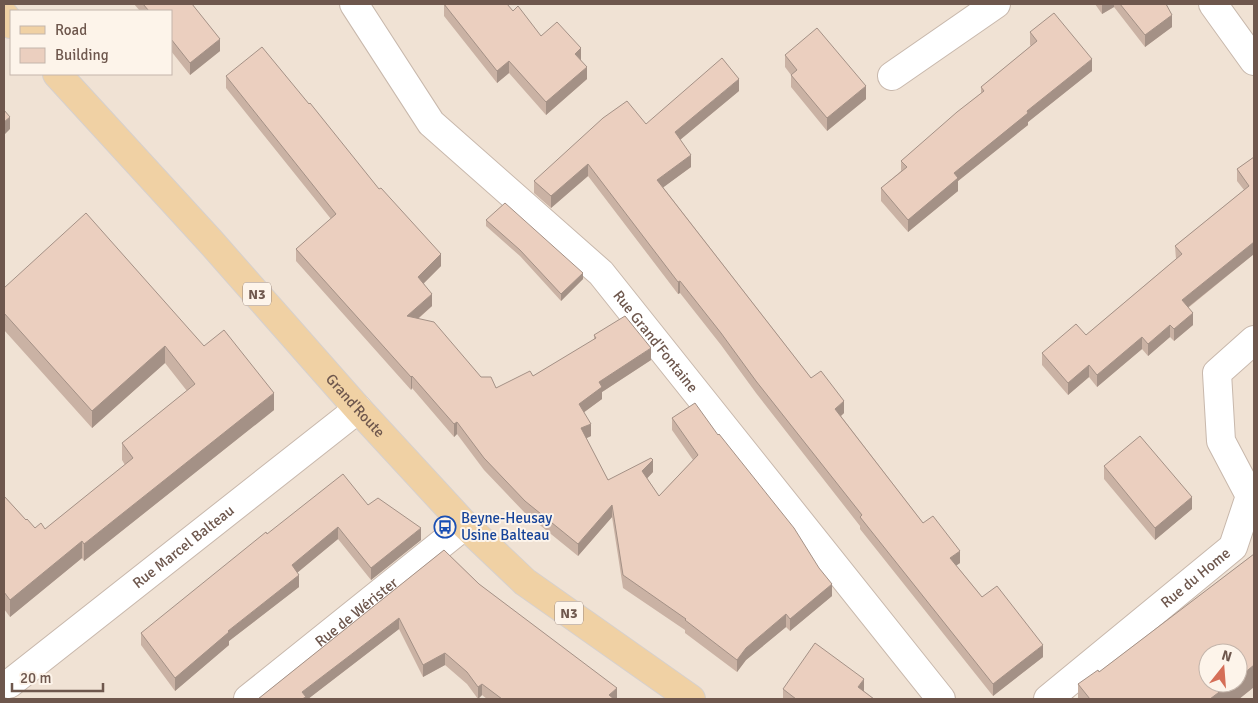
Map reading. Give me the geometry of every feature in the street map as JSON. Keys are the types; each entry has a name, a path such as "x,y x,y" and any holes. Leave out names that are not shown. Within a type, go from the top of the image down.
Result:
{"main road":[{"name":"Grand'Route","path":"58,75 210,240 358,409 464,525 524,582 691,699"}],"street":[{"name":"Rue Grand'Fontaine","path":"354,4 432,123 601,273 941,699"},
{"path":"892,76 996,4"},
{"path":"1213,4 1254,61"},
{"name":"Rue du Home","path":"1048,699 1232,547 1250,496 1221,441 1217,373 1254,340"},
{"name":"Rue Marcel Balteau","path":"11,687 358,409"},
{"name":"Rue de Wérister","path":"248,699 464,525"}],"shaded area":[{"path":"4,4 1254,4 1254,699 1112,699 1081,664 1037,699 4,699"}],"building":[{"path":"143,4 192,4 220,39 190,63 172,40 172,10 148,10"},
{"path":"444,4 507,4 513,11 518,6 541,36 557,22 581,48 575,54 587,67 546,102 509,61 497,71"},
{"path":"1120,4 1166,4 1172,15 1145,35"},
{"path":"1054,13 1092,59 954,173 958,178 908,220 881,188 907,167 901,161 984,91 981,87 1037,41 1030,32"},
{"path":"817,28 866,86 827,118 791,75 797,70 785,55"},
{"path":"262,47 379,189 381,188 441,254 418,277 432,294 407,316 434,322 481,377 491,377 496,388 530,371 533,376 596,338 594,335 625,316 651,348 599,382 602,387 579,404 591,424 581,428 608,480 651,458 653,460 642,471 659,496 698,455 672,418 695,403 718,435 794,528 819,568 832,584 790,619 786,614 746,648 737,660 686,619 623,575 612,505 578,544 525,501 484,458 457,422 454,424 296,249 336,214 226,76"},
{"path":"722,58 739,79 675,132 691,155 657,180 811,378 821,371 844,401 835,409 923,523 933,516 960,551 950,558 982,597 997,586 1043,645 993,684 860,517 862,515 680,281 678,282 588,164 551,196 534,181 603,118 627,101 646,124"},
{"path":"4,110 10,117 4,122"},
{"path":"1254,157 1254,242 1182,300 1193,313 1174,329 1170,325 1148,344 1142,337 1097,375 1089,365 1068,383 1042,353 1076,324 1086,335 1182,254 1175,246 1249,186 1237,169"},
{"path":"505,203 583,273 561,294 520,250 486,220"},
{"path":"86,213 204,346 224,330 274,393 84,544 82,541 10,600 4,592 4,496 35,528 41,523 45,529 133,458 122,443 195,384 165,346 92,411 4,313 4,288"},
{"path":"1140,436 1192,497 1155,528 1104,466"},
{"path":"343,474 368,505 378,498 421,528 371,568 338,527 292,565 299,575 228,631 175,678 141,633 266,532 267,534"},
{"path":"444,550 479,584 617,688 609,695 614,699 502,699 482,684 478,687 467,672 445,653 423,665 399,618 302,692 306,697 302,699 258,699"},
{"path":"1254,554 1254,665 1248,670 1248,643 1198,643 1198,693 1218,693 1210,699 1090,699 1078,684 1098,670 1099,672"},
{"path":"815,643 864,679 858,687 874,699 796,699 783,689"}],"place":[{"name":"Beyne-Heusay Usine Balteau","path":"445,527"}]}
